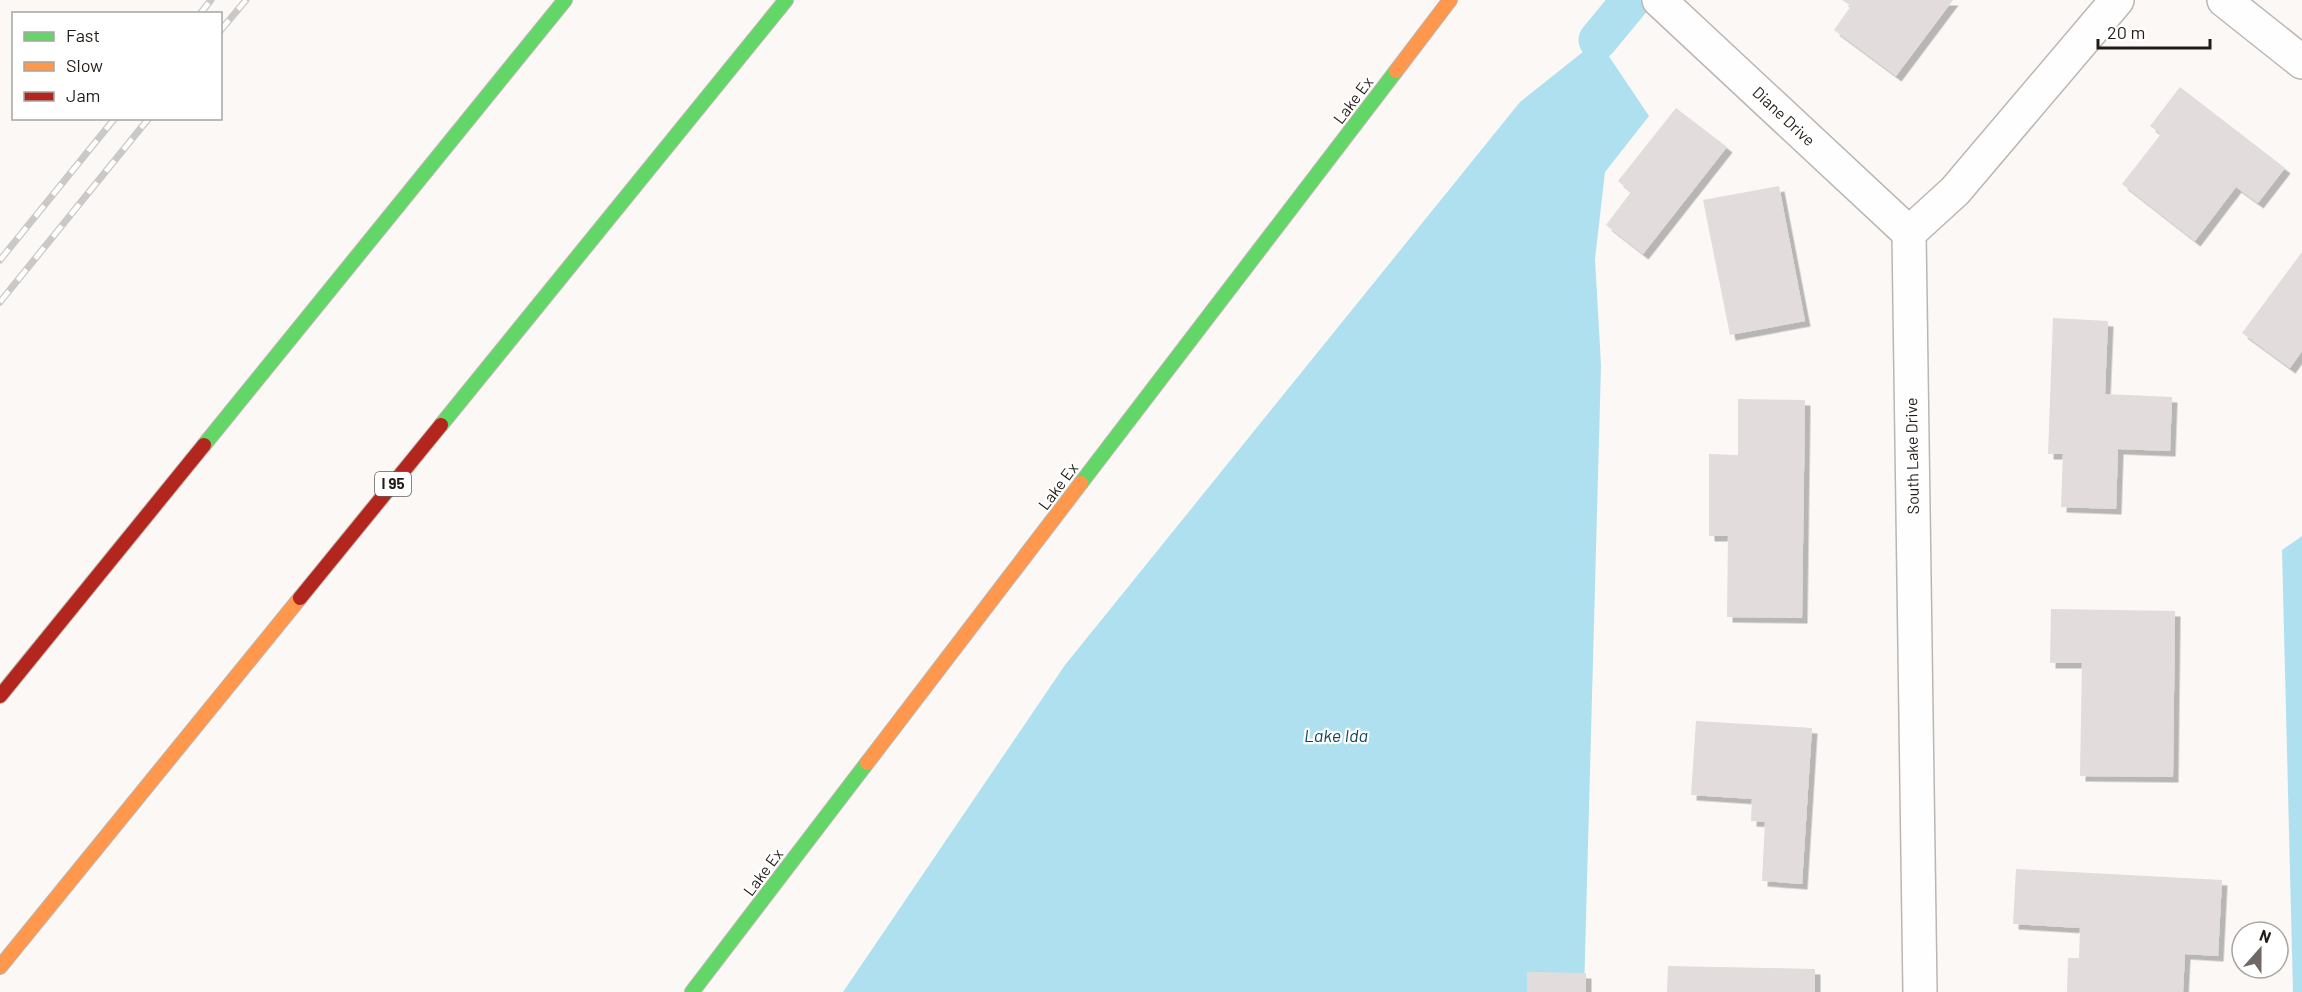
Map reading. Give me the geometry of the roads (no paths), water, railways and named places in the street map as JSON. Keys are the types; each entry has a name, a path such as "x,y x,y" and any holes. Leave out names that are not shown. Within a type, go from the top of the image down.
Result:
{"main road":[{"path":"0,696 565,0"},
{"name":"I 95","path":"0,967 786,0"},
{"name":"Lake Ex","path":"692,992 1450,0"}],"street":[{"path":"1909,233 1955,191 2117,0"},
{"path":"2224,0 2302,63"},
{"name":"Diane Drive","path":"1667,6 1909,233"},
{"name":"South Lake Drive","path":"1909,233 1920,992"}],"water":[{"name":"Lake Ida","path":"1598,40 1649,116 1605,172 1595,259 1601,365 1584,992 843,992 1065,665 1520,102"},
{"path":"2302,536 2302,992 2293,992 2282,550"}],"waterway":[{"path":"1598,40 1631,0"}],"railway":[{"path":"202,12 211,0"},
{"path":"222,29 246,0"},
{"path":"0,260 113,120"},
{"path":"0,302 147,120"}]}
